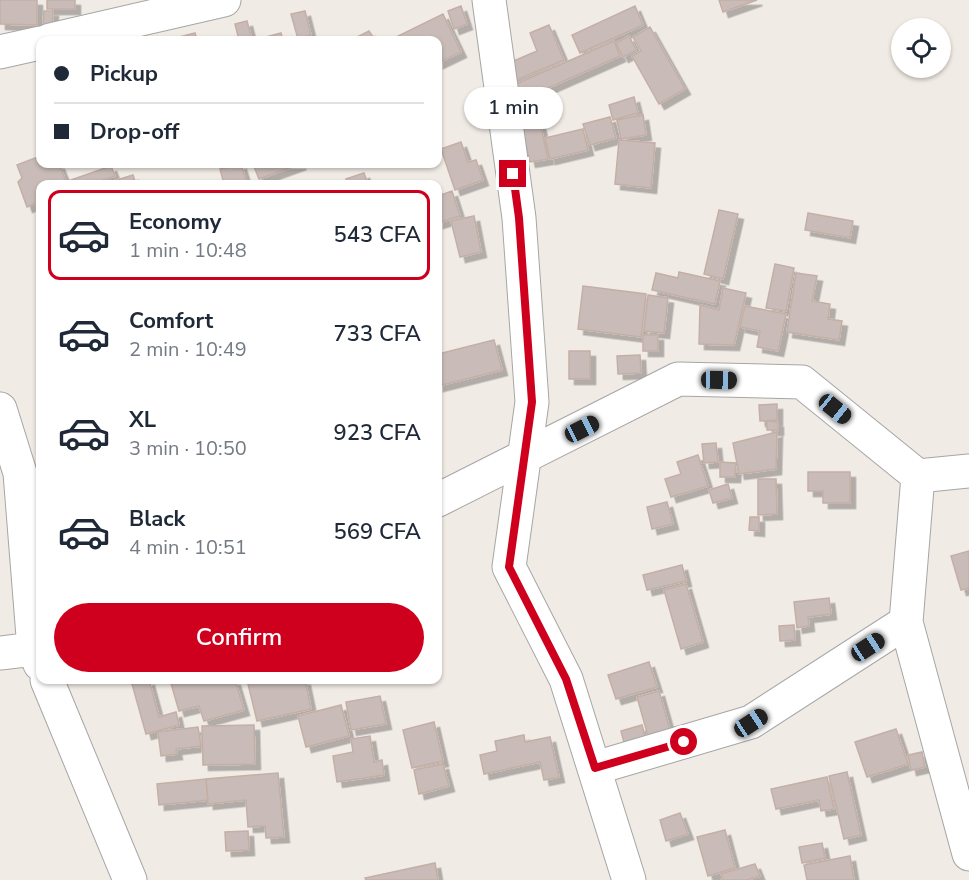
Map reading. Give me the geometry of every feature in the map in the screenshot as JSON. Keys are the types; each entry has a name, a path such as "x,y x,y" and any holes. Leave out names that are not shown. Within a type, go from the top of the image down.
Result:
{"street":[{"path":"67,36 224,0"},
{"path":"489,0 520,229 532,402 509,567 566,679 628,880"},
{"path":"0,52 36,44"},
{"path":"442,498 524,459 678,379 802,382 918,476 969,471"},
{"path":"0,409 32,507 36,626"},
{"path":"918,476 906,622 969,854"},
{"path":"595,768 751,723 906,622"},
{"path":"0,653 36,656"},
{"path":"49,684 130,880"}],"building":[{"path":"0,0 37,0 37,25 0,24"},
{"path":"47,0 75,0 75,9 47,9"},
{"path":"719,0 757,0 723,12"},
{"path":"461,6 467,24 454,29 448,11"},
{"path":"635,6 643,25 580,53 572,35"},
{"path":"44,11 53,11 52,27 43,27"},
{"path":"305,11 311,35 297,36 291,14"},
{"path":"443,14 461,52 442,61 442,36 398,36"},
{"path":"247,21 251,36 238,36 235,24"},
{"path":"549,25 564,60 509,83 502,66 537,51 530,33"},
{"path":"650,27 685,89 659,104 632,56 641,51 633,37"},
{"path":"369,31 372,36 359,36"},
{"path":"629,36 636,50 623,57 616,43"},
{"path":"614,41 620,56 521,100 514,85"},
{"path":"634,97 638,113 613,120 609,105"},
{"path":"538,114 548,159 530,162 520,118"},
{"path":"643,115 646,135 621,139 617,120"},
{"path":"610,117 616,138 590,145 583,124"},
{"path":"583,129 588,150 550,159 545,138"},
{"path":"619,140 655,143 651,188 615,184"},
{"path":"461,142 468,162 476,160 483,180 455,190 442,149"},
{"path":"36,158 36,168 61,168 65,180 36,180 36,210 34,204 27,207 18,182 22,178 17,165"},
{"path":"105,168 112,168 115,176 103,180 71,180"},
{"path":"242,168 246,180 223,180 220,169"},
{"path":"255,168 290,168 259,179"},
{"path":"364,173 367,180 346,180"},
{"path":"133,175 135,180 117,180"},
{"path":"452,191 460,216 442,222 442,195"},
{"path":"719,210 738,214 723,279 704,274"},
{"path":"808,213 853,221 850,238 805,230"},
{"path":"474,216 481,252 460,257 451,221"},
{"path":"775,264 794,268 786,311 766,308"},
{"path":"679,272 720,281 715,304 652,290 656,273 678,278"},
{"path":"796,273 817,276 812,301 830,304 828,319 842,321 839,340 787,332"},
{"path":"583,286 646,294 641,337 578,329"},
{"path":"723,288 746,293 734,345 699,344 700,305 719,310"},
{"path":"648,295 668,298 664,333 644,331"},
{"path":"745,306 786,314 778,351 757,347 760,331 740,327"},
{"path":"643,335 658,335 658,351 643,351"},
{"path":"494,340 502,370 442,385 442,353"},
{"path":"569,351 590,351 590,379 569,379"},
{"path":"640,355 641,373 618,374 617,356"},
{"path":"777,404 777,420 760,421 759,405"},
{"path":"767,421 778,422 778,430 767,430"},
{"path":"777,432 776,469 739,474 733,443"},
{"path":"716,443 718,462 704,463 702,444"},
{"path":"698,455 708,486 671,497 665,479 681,474 677,462"},
{"path":"720,462 736,463 735,477 720,477"},
{"path":"808,472 850,472 850,503 823,503 823,491 808,491"},
{"path":"758,479 776,479 777,514 758,515"},
{"path":"728,484 732,498 713,503 709,490"},
{"path":"667,502 673,524 652,529 647,507"},
{"path":"750,517 759,517 759,531 749,530"},
{"path":"969,551 969,588 961,590 951,556"},
{"path":"682,565 686,581 647,590 643,575"},
{"path":"686,584 703,642 681,649 664,590"},
{"path":"829,598 831,614 808,617 809,626 797,628 794,602"},
{"path":"794,625 795,640 780,641 779,626"},
{"path":"649,662 657,687 616,699 608,675"},
{"path":"132,684 150,684 159,717 176,712 179,725 146,734"},
{"path":"171,684 236,684 244,710 204,721 199,706 179,711"},
{"path":"248,684 306,684 311,709 257,721"},
{"path":"659,691 672,737 650,743 637,697"},
{"path":"380,696 386,724 351,730 346,702"},
{"path":"341,705 349,736 306,747 298,716"},
{"path":"434,722 443,761 412,768 403,730"},
{"path":"254,725 255,764 203,765 202,726"},
{"path":"642,725 647,744 626,750 621,731"},
{"path":"198,727 201,746 176,749 177,754 161,756 158,732"},
{"path":"896,729 908,764 867,777 855,742"},
{"path":"524,735 525,742 550,737 559,777 544,780 540,762 484,774 480,755 497,751 495,741"},
{"path":"370,736 374,762 382,760 384,775 337,782 333,756 353,752 351,739"},
{"path":"922,752 925,767 911,770 908,755"},
{"path":"443,764 449,786 419,794 414,770"},
{"path":"847,772 861,835 844,839 829,776"},
{"path":"278,773 284,837 266,838 265,826 248,827 246,800 208,804 206,779"},
{"path":"827,777 834,809 821,811 819,800 776,809 771,789"},
{"path":"206,779 208,800 159,805 157,784"},
{"path":"680,813 688,834 666,841 660,820"},
{"path":"725,830 735,868 708,876 697,837"},
{"path":"248,831 249,850 226,851 225,832"},
{"path":"822,843 825,858 802,863 799,847"},
{"path":"850,856 854,880 807,880 804,865"},
{"path":"435,863 438,880 366,880 365,878"},
{"path":"755,864 760,876 747,880 723,880 721,874"}],"route":[{"path":"513,174 519,218 532,402 509,567 566,679 595,768 684,742"}]}
